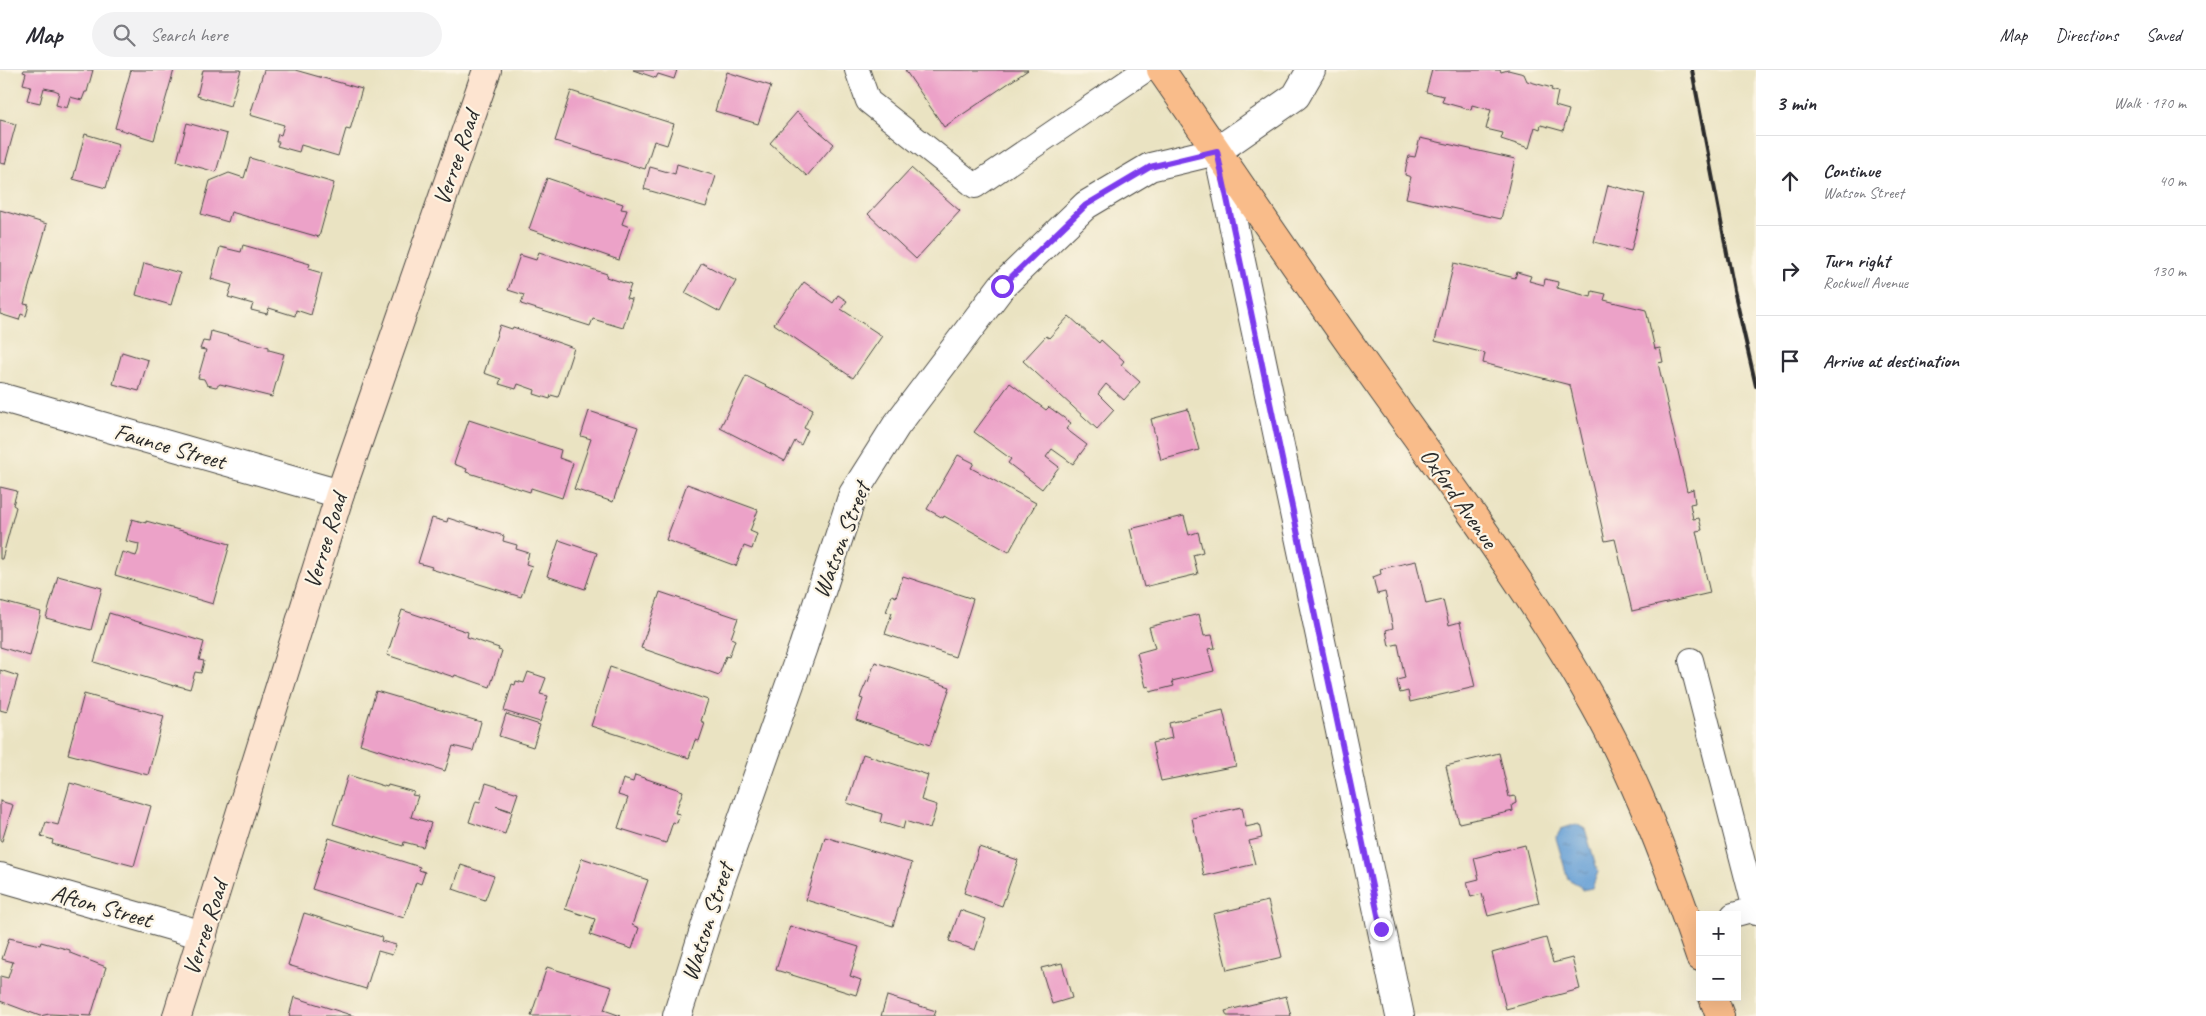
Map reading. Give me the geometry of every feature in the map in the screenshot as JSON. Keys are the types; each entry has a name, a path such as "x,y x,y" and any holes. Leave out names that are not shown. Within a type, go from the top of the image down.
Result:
{"main road":[{"name":"Oxford Avenue","path":"1161,70 1285,252 1490,541 1553,635 1596,707 1623,762 1694,924 1700,956"},
{"name":"Verree Road","path":"177,1016 340,494 482,71"},
{"path":"1714,1001 1720,1016"}],"street":[{"path":"1311,70 1296,96 1217,151 1400,1016"},
{"name":"Watson Street","path":"677,1016 711,908 803,646 853,494 896,426 1002,286 1086,205 1150,167 1217,151"},
{"name":"Faunce Street","path":"0,397 340,494"},
{"name":"Afton Street","path":"0,877 203,935"}],"lane":[{"path":"857,70 868,101 975,186 1145,70"},
{"path":"1692,660 1748,912"}],"water":[{"path":"1576,824 1585,829 1598,872 1592,888 1582,890 1579,885 1568,879 1556,838 1561,829"}],"building":[{"path":"24,70 93,70 87,92 85,92 82,100 70,97 67,108 56,105 59,92 44,88 40,103 27,100 31,86 23,84 26,73 23,72"},
{"path":"131,70 174,70 154,140 115,128"},
{"path":"203,70 241,70 230,106 197,96"},
{"path":"264,70 295,70 362,89 350,130 346,129 338,156 301,145 299,152 277,146 279,142 276,142 278,134 281,135 284,125 250,115"},
{"path":"633,70 677,70 674,79 658,74 656,78"},
{"path":"905,70 1028,70 944,127"},
{"path":"1432,70 1500,70 1501,72 1508,70 1524,74 1527,81 1552,88 1551,90 1558,92 1555,106 1569,110 1563,131 1541,125 1540,129 1535,127 1529,148 1501,139 1503,133 1486,129 1491,110 1472,105 1471,110 1442,102 1444,96 1426,92"},
{"path":"727,72 771,86 758,124 715,111"},
{"path":"571,91 674,124 667,145 654,141 645,169 555,141"},
{"path":"797,112 834,144 807,176 770,143"},
{"path":"0,120 16,124 5,164 0,163"},
{"path":"187,123 227,134 216,172 177,161"},
{"path":"85,134 119,144 106,188 73,179"},
{"path":"1420,138 1515,159 1501,219 1406,198 1411,177 1405,175 1406,167 1409,156 1415,157"},
{"path":"250,158 334,183 319,237 231,212 228,222 201,214 210,181 229,173 244,178"},
{"path":"677,164 716,176 706,207 644,189 650,167 675,174"},
{"path":"911,168 960,211 916,259 868,214"},
{"path":"547,178 623,204 621,209 627,210 622,224 630,227 619,260 529,229"},
{"path":"1608,185 1645,194 1631,251 1594,242"},
{"path":"0,210 47,224 24,304 29,305 26,316 21,314 19,320 0,314"},
{"path":"243,245 310,264 308,269 322,273 311,315 296,310 295,316 269,308 267,314 251,310 253,304 228,297 232,285 211,279 220,247 241,252"},
{"path":"539,252 607,274 606,277 631,285 626,298 632,299 623,328 593,319 590,326 521,304 524,295 508,290 520,255 536,260"},
{"path":"144,263 180,273 171,305 136,295"},
{"path":"702,263 736,281 720,312 685,293"},
{"path":"1454,263 1515,278 1517,272 1531,276 1529,281 1544,285 1545,279 1558,282 1557,288 1591,297 1592,291 1606,294 1604,300 1646,310 1655,349 1660,348 1663,362 1658,363 1687,491 1693,489 1695,503 1690,504 1693,519 1699,518 1702,530 1696,531 1710,593 1632,611 1615,539 1605,541 1570,385 1483,363 1485,353 1435,341"},
{"path":"804,282 833,303 838,295 847,301 841,309 882,336 853,378 774,324"},
{"path":"1069,316 1099,343 1101,340 1124,361 1121,365 1140,382 1124,400 1106,384 1098,394 1114,410 1097,429 1023,361 1046,336 1049,338"},
{"path":"500,325 512,329 513,327 574,348 558,397 551,395 550,399 534,394 535,390 518,384 516,389 499,384 501,379 484,373"},
{"path":"211,331 269,347 269,350 284,354 272,397 220,384 216,387 207,385 204,379 198,378 206,350 200,349 203,341 209,342"},
{"path":"122,352 148,360 139,391 113,384"},
{"path":"746,376 813,409 804,428 808,430 801,445 795,441 785,461 720,428"},
{"path":"1010,383 1046,410 1049,407 1071,423 1066,429 1087,445 1073,464 1052,449 1046,457 1059,467 1042,489 1008,463 1011,459 974,432"},
{"path":"1188,409 1199,450 1161,460 1151,419"},
{"path":"589,411 638,427 613,502 574,489 591,439 581,436"},
{"path":"469,420 561,450 559,458 573,463 562,498 531,488 530,492 466,472 467,469 454,464"},
{"path":"958,455 974,463 971,468 1036,503 1009,552 944,516 943,518 927,509"},
{"path":"687,484 758,510 750,531 757,534 752,549 744,546 736,566 666,540"},
{"path":"0,487 17,491 13,505 16,507 2,559 0,559"},
{"path":"1184,516 1189,535 1198,532 1203,552 1193,555 1198,574 1144,587 1130,529"},
{"path":"432,518 447,522 448,518 504,536 503,541 517,545 516,549 529,553 526,564 532,566 521,597 431,569 432,567 418,563"},
{"path":"132,519 146,523 146,521 230,544 213,604 115,575 122,552 136,556 138,551 139,544 126,541"},
{"path":"559,540 597,553 585,589 547,576"},
{"path":"1416,561 1426,604 1443,600 1449,625 1460,622 1475,687 1410,702 1408,691 1400,693 1397,680 1405,678 1398,644 1389,646 1386,630 1393,628 1385,592 1377,594 1373,577 1381,574 1380,569"},
{"path":"58,576 102,588 91,630 46,618"},
{"path":"903,576 973,599 955,657 885,634 892,613 886,612 892,595 896,597"},
{"path":"660,592 738,618 731,638 735,640 729,657 726,656 719,675 641,648"},
{"path":"0,601 41,612 30,656 0,647"},
{"path":"402,610 468,632 467,637 499,648 498,650 502,651 490,687 387,655"},
{"path":"109,613 204,642 199,660 204,661 201,673 195,672 190,689 94,662"},
{"path":"1199,614 1204,636 1212,635 1215,648 1208,649 1214,671 1172,681 1174,686 1150,692 1149,686 1146,687 1137,653 1155,648 1149,627"},
{"path":"875,662 950,687 930,745 856,720 863,699 860,698"},
{"path":"610,667 708,700 701,721 705,723 699,741 695,740 689,758 591,726"},
{"path":"0,670 18,676 7,712 0,710"},
{"path":"528,672 546,678 540,694 548,696 540,722 504,711 512,684 515,685 516,681 524,683"},
{"path":"376,691 481,722 473,751 453,746 445,771 360,744"},
{"path":"84,694 164,716 148,775 68,754"},
{"path":"1223,710 1236,766 1161,781 1152,743 1172,738 1169,723"},
{"path":"506,714 540,725 533,747 499,736"},
{"path":"1499,753 1509,797 1515,796 1516,803 1512,805 1513,811 1459,823 1446,766"},
{"path":"863,754 928,775 921,800 937,805 930,829 905,821 903,829 880,822 882,814 847,803"},
{"path":"348,775 387,787 388,785 414,792 412,795 418,796 411,817 431,823 423,847 404,842 403,846 333,824"},
{"path":"635,775 683,791 675,813 680,814 677,823 673,822 666,843 618,828 628,798 618,795 623,779 633,782"},
{"path":"70,783 151,806 134,866 52,844 53,840 41,836 46,822 58,825"},
{"path":"486,783 518,793 512,811 496,806 512,812 505,834 469,822 476,801 480,802"},
{"path":"0,801 13,805 2,841 0,841"},
{"path":"1242,807 1246,827 1259,824 1262,838 1249,841 1255,864 1204,876 1192,818"},
{"path":"825,837 912,863 893,926 806,900"},
{"path":"329,838 420,867 419,870 425,872 421,884 416,882 404,918 312,889"},
{"path":"1525,845 1539,903 1488,916 1482,894 1471,897 1467,882 1479,879 1474,858"},
{"path":"979,847 1018,860 1002,906 964,893"},
{"path":"582,858 648,880 632,925 639,928 632,949 590,935 595,919 565,909"},
{"path":"461,865 494,876 485,900 453,889"},
{"path":"1268,901 1282,957 1227,970 1213,914"},
{"path":"960,910 986,919 975,950 949,941"},
{"path":"304,913 382,937 381,941 396,945 392,955 378,951 366,989 288,965"},
{"path":"790,926 859,947 850,976 861,980 856,995 776,970"},
{"path":"9,938 40,945 41,942 70,950 70,953 106,967 91,1016 49,1014 40,1016 0,1001 0,976 8,978 13,962 2,959"},
{"path":"1546,938 1553,963 1572,958 1580,989 1506,1009 1492,953"},
{"path":"1062,963 1072,998 1052,1004 1041,968"},
{"path":"547,967 612,987 604,1010 621,1016 531,1016"},
{"path":"887,996 936,1011 934,1016 881,1016"},
{"path":"1286,996 1291,1016 1227,1016 1225,1011"},
{"path":"294,997 354,1016 289,1016"}],"railway":[{"path":"1692,70 1734,290 1756,386"}],"route":[{"path":"1002,286 1086,205 1150,167 1217,151 1381,929"}]}
